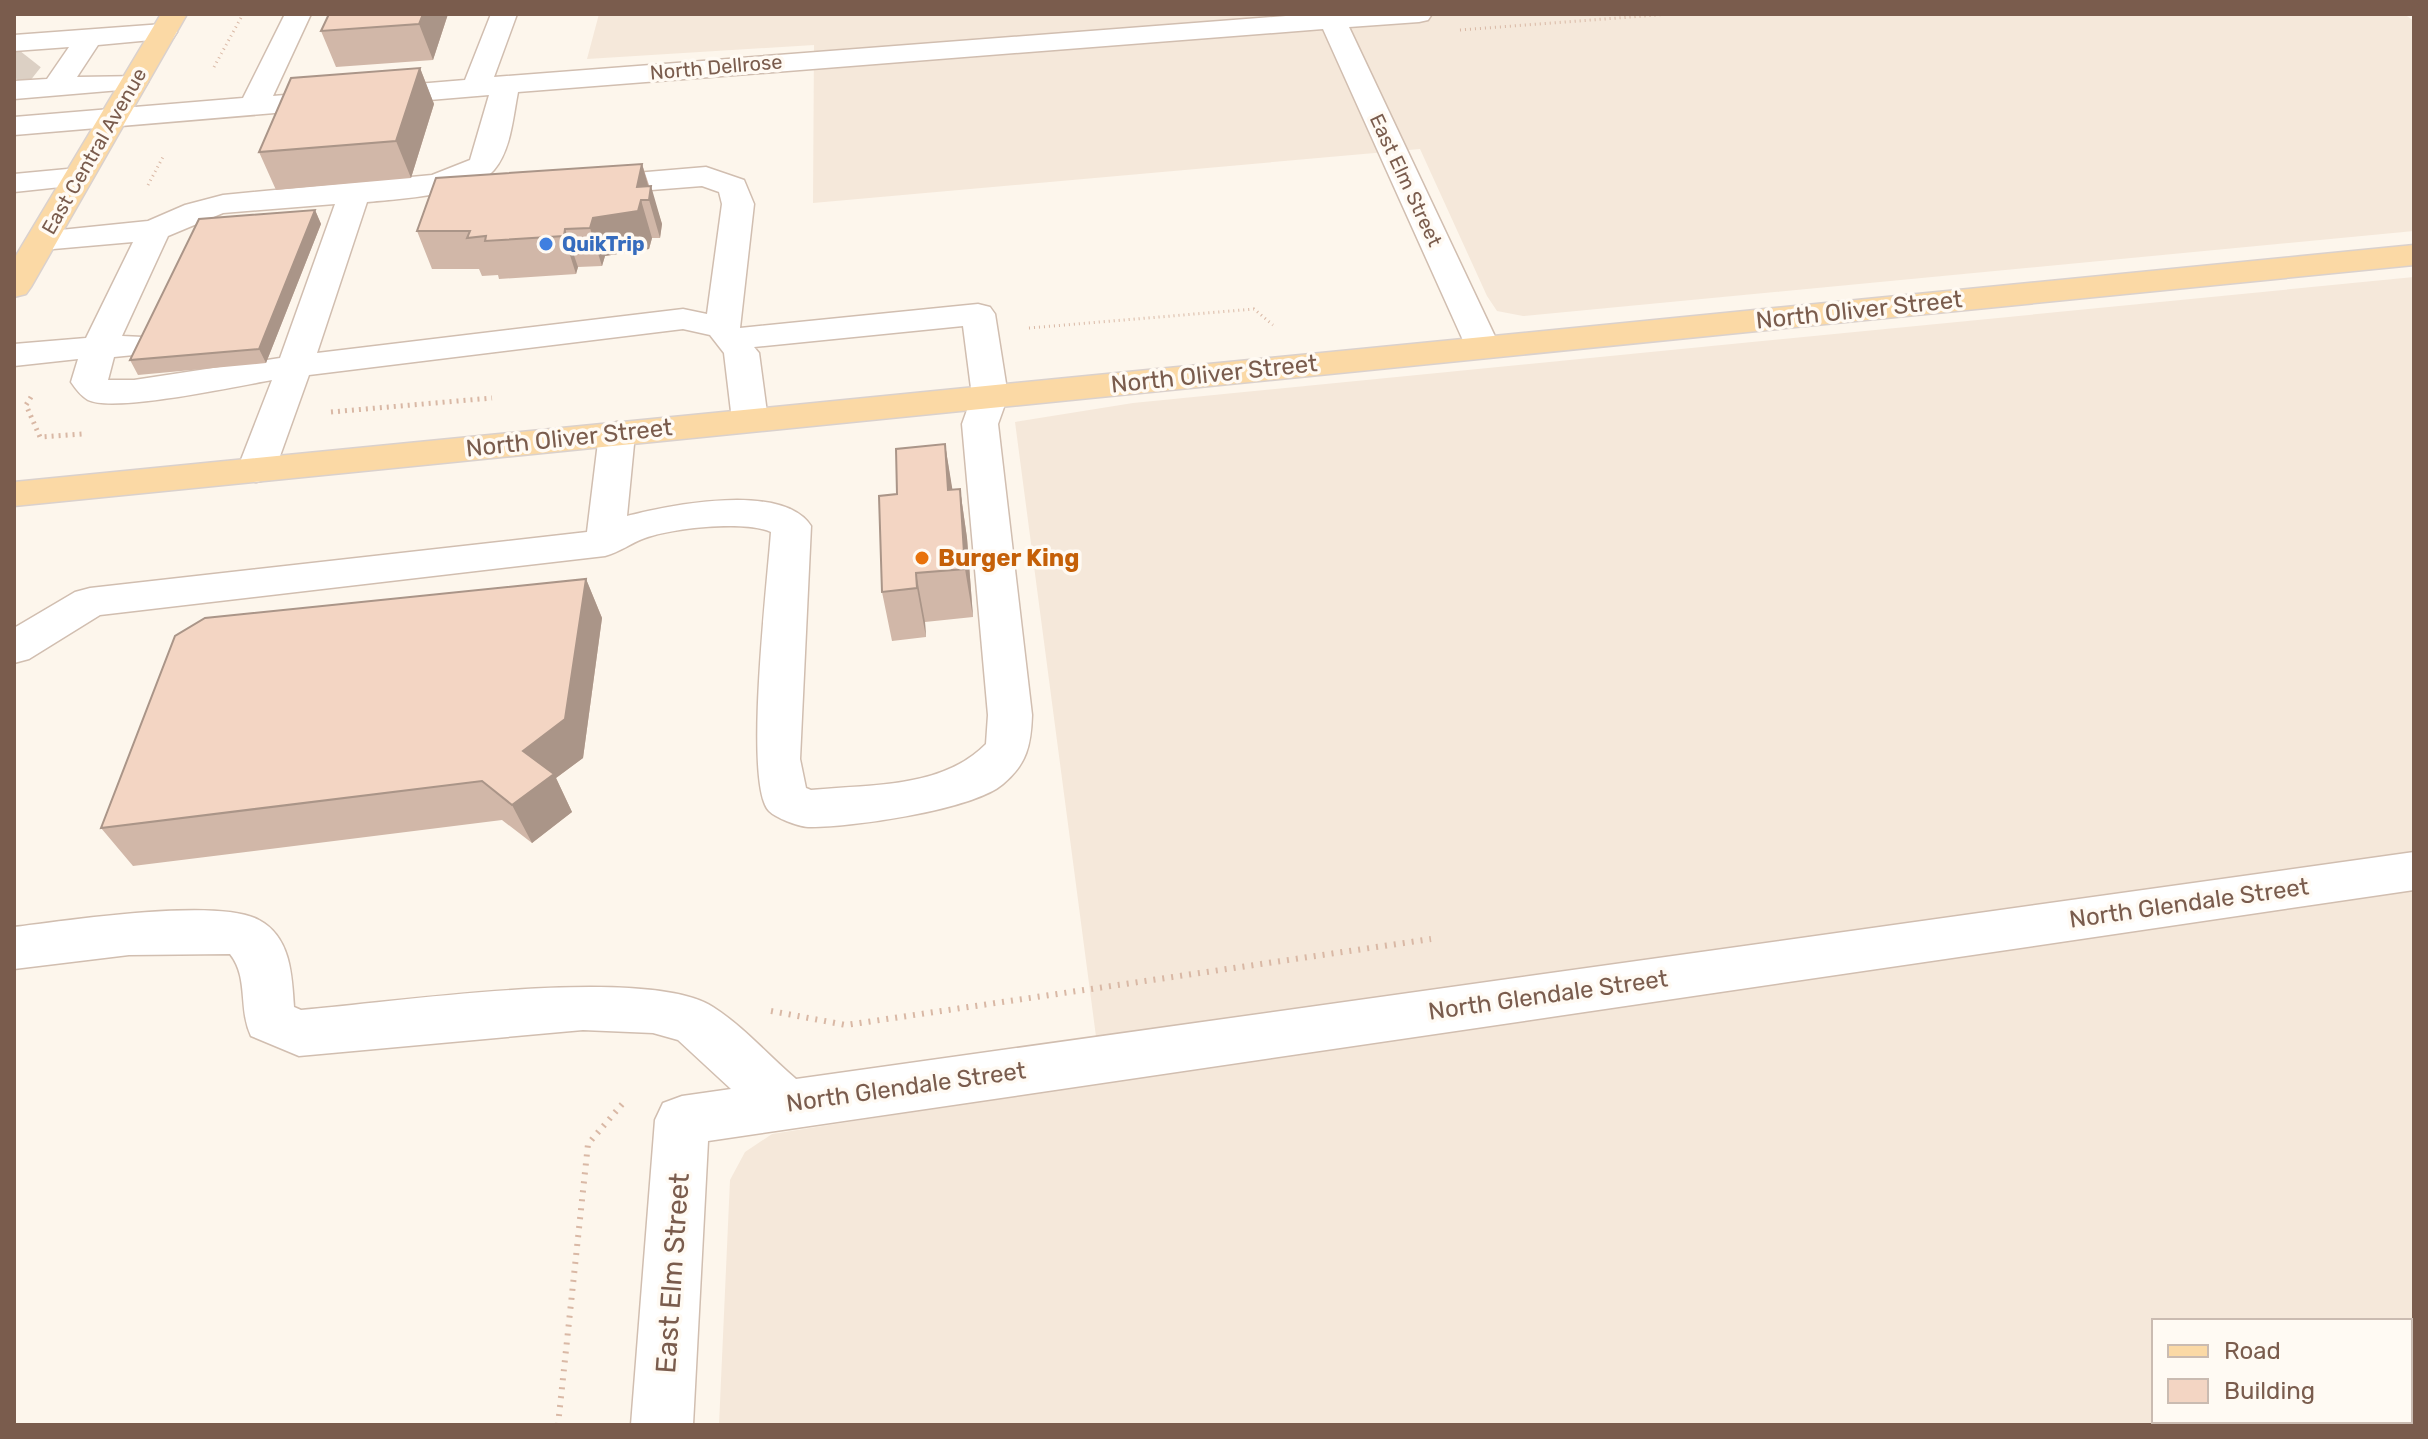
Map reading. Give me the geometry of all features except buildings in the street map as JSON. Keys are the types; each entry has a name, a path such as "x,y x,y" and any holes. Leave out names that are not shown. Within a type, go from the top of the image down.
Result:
{"main road":[{"name":"East Central Avenue","path":"14,287 168,23"},
{"name":"North Oliver Street","path":"14,494 2414,255"}],"street":[{"path":"254,106 298,14"},
{"path":"42,240 155,230 190,212 224,204 482,180 491,86 504,14"},
{"name":"North Dellrose","path":"14,126 1330,17 1419,14"},
{"name":"East Elm Street","path":"1330,17 1483,347"},
{"path":"28,47 168,23"},
{"path":"56,87 89,38"},
{"path":"18,95 56,87 134,82"},
{"path":"551,188 706,176 733,187 738,204 726,333 741,353 750,420"},
{"path":"14,183 78,177"},
{"path":"256,470 295,366 293,333 308,289 322,252 355,192"},
{"path":"14,648 90,602 605,543 631,528 673,518 762,513 791,526 778,759 785,798 806,809 937,794 985,774 1008,750 1010,715 980,424 990,396 978,314 726,333 683,319 295,366 134,391 100,392 89,382 99,347 155,230"},
{"path":"136,270 177,265"},
{"path":"119,305 160,302"},
{"path":"14,355 152,345"},
{"path":"605,543 617,434"},
{"name":"North Glendale Street","path":"682,1120 2414,871"},
{"path":"14,948 151,932 195,930 244,935 266,962 269,1020 299,1033 583,1008 653,1011 694,1022 787,1105"},
{"name":"East Elm Street","path":"662,1425 682,1120"}],"path":[{"path":"121,233 243,14"},
{"path":"981,331 1254,309 1281,332"},
{"path":"55,351 26,405 40,437 87,433"},
{"path":"276,417 494,398"}],"shaded area":[{"path":"599,14 2404,14 2414,21 2414,231 1523,316 1497,311 1487,296 1420,149 813,203 814,45 587,59"},
{"path":"2414,277 2414,1425 719,1425 730,1180 745,1152 772,1134 1102,1082 1015,422 1133,403"}],"waterway":[{"path":"2361,1425 2372,1423"}],"tunnel":[{"path":"14,77 29,58"}],"place":[{"name":"QuikTrip","path":"546,244"},
{"name":"Burger King","path":"922,558"}]}
